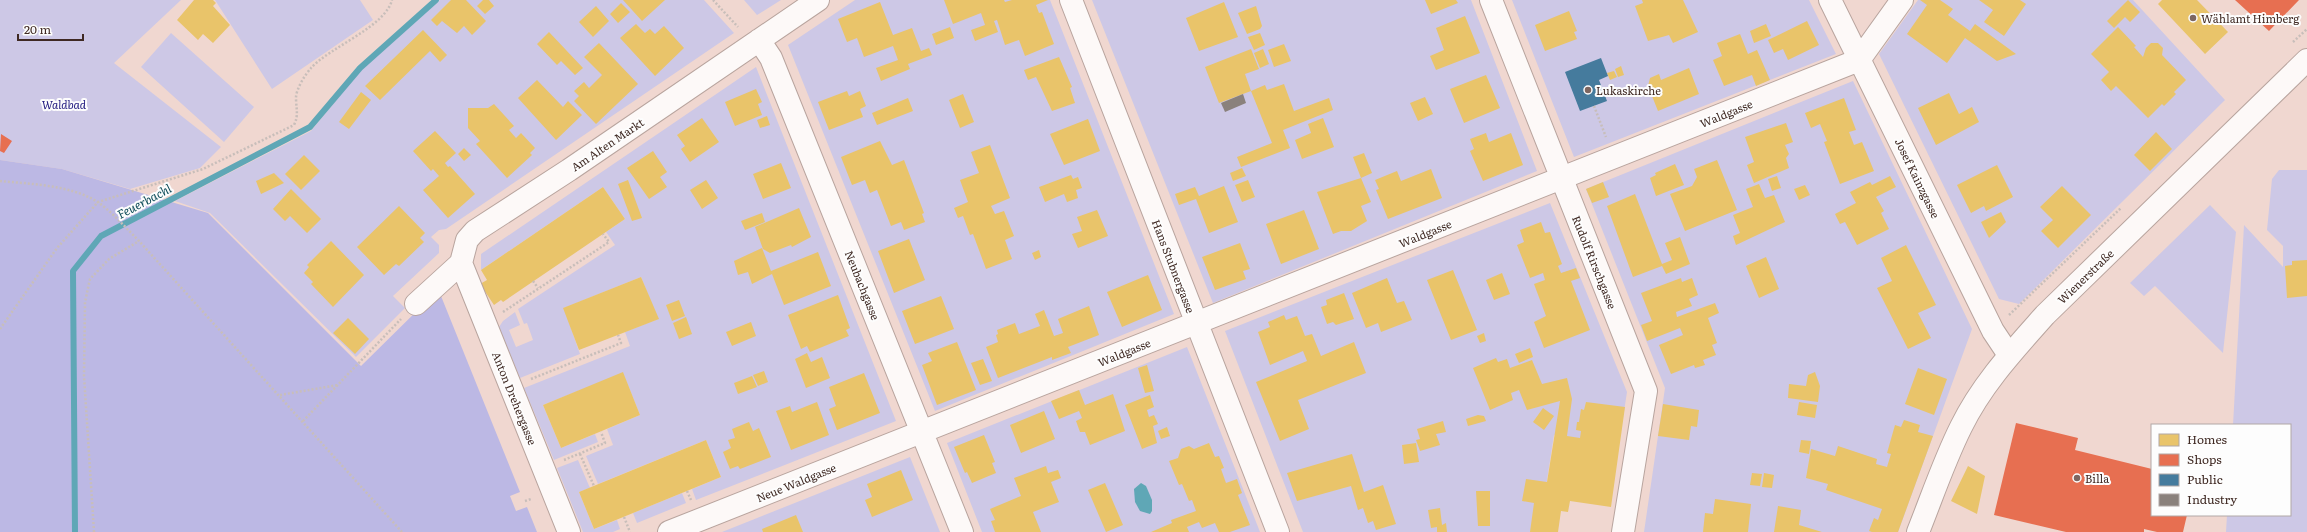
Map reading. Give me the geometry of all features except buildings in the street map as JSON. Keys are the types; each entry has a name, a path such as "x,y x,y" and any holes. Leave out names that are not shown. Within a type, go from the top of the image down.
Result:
{"street":[{"name":"Am Alten Markt","path":"461,263 467,240 475,231 569,170 818,0"},
{"name":"Hans Stubnergasse","path":"1071,0 1278,532"},
{"name":"Rudolf Rirschgasse","path":"1491,0 1646,391 1623,532"},
{"name":"Josef Kainzgasse","path":"1830,0 1993,331 2009,355"},
{"path":"1859,60 1902,0"},
{"name":"Neubachgasse","path":"756,42 771,58 962,532"},
{"name":"Waldgasse","path":"922,432 1859,60"},
{"name":"Wienerstraße","path":"1918,532 1961,427 1990,380 2009,355 2046,315 2307,60"},
{"path":"416,304 461,263"},
{"name":"Anton Drehergasse","path":"461,263 484,324 569,532"},
{"name":"Neue Waldgasse","path":"669,532 922,432"}],"path":[{"path":"0,328 58,248 98,202 203,169 294,124 297,119 296,92 311,69 332,51 373,24 384,14 392,0"},
{"path":"713,0 756,42"},
{"path":"1594,106 1615,158"},
{"path":"0,181 59,187 98,202 131,232 402,532"},
{"path":"484,324 608,242 603,234"},
{"path":"94,532 84,376 85,302 90,278 109,259 139,241"},
{"path":"533,281 538,288"},
{"path":"303,421 416,304"},
{"path":"510,387 622,343 618,335"},
{"path":"279,395 338,384"},
{"path":"544,469 605,443 601,432"},
{"path":"580,454 594,486"},
{"path":"624,517 630,532"}],"green space":[{"name":"Waldbad","path":"0,0 181,0 114,63 221,147 200,168 130,189 62,169 0,160"},
{"path":"215,0 360,0 373,20 272,89"},
{"path":"440,0 704,0 734,33 446,229 439,230 431,237 439,245 439,253 393,296 405,308 356,357 210,213 175,201 311,131 361,70"},
{"path":"744,0 781,0 757,15"},
{"path":"855,0 1050,0 1174,314 935,411 788,45"},
{"path":"1092,0 1471,0 1537,171 1213,303"},
{"path":"1512,0 1809,0 1836,54 1574,157"},
{"path":"1918,0 2133,0 2225,100 2019,304 1999,299 1879,54"},
{"path":"171,33 254,107 224,142 141,67"},
{"path":"756,67 896,421 696,500 692,489 721,477 706,440 598,484 586,456 613,445 607,429 640,415 623,373 543,405 561,448 595,434 598,442 554,460 524,388 630,346 625,332 658,319 641,277 564,308 580,354 520,378 499,327 503,321 515,312 520,325 509,330 516,347 533,340 527,323 524,324 518,309 615,245 606,232 625,219 603,187 481,270 481,254"},
{"path":"1853,81 1972,329 1898,532 1644,532 1665,388 1586,189"},
{"path":"2279,170 2307,170 2307,532 2226,532 2227,516 2291,516 2291,424 2233,424 2244,225 2283,267 2283,246 2267,230 2272,179"},
{"path":"1550,203 1627,392 1619,444 1554,435 1539,532 1303,532 1225,331"},
{"path":"2210,205 2236,232 2223,353 2155,286 2144,296 2130,283"},
{"path":"1187,347 1260,532 982,532 947,443"},
{"path":"910,457 940,532 722,532"},
{"path":"578,460 590,488 579,492 594,529 617,520 620,529 613,532 583,532 557,468"},
{"path":"682,493 686,503 637,523 633,513"}],"shaded area":[{"path":"0,160 62,169 208,213 361,366 432,296 441,296 520,492 510,496 516,511 527,507 537,532 0,532"}],"water":[{"path":"1141,483 1146,486 1152,500 1152,511 1150,514 1140,511 1135,502 1134,489"}],"waterway":[{"name":"Feuerbachl","path":"75,532 73,271 101,236 310,127 360,68 436,0"}],"place":[{"name":"Wählamt Himberg","path":"2193,18"},
{"name":"Lukaskirche","path":"1588,90"},
{"name":"Billa","path":"2077,478"}]}
